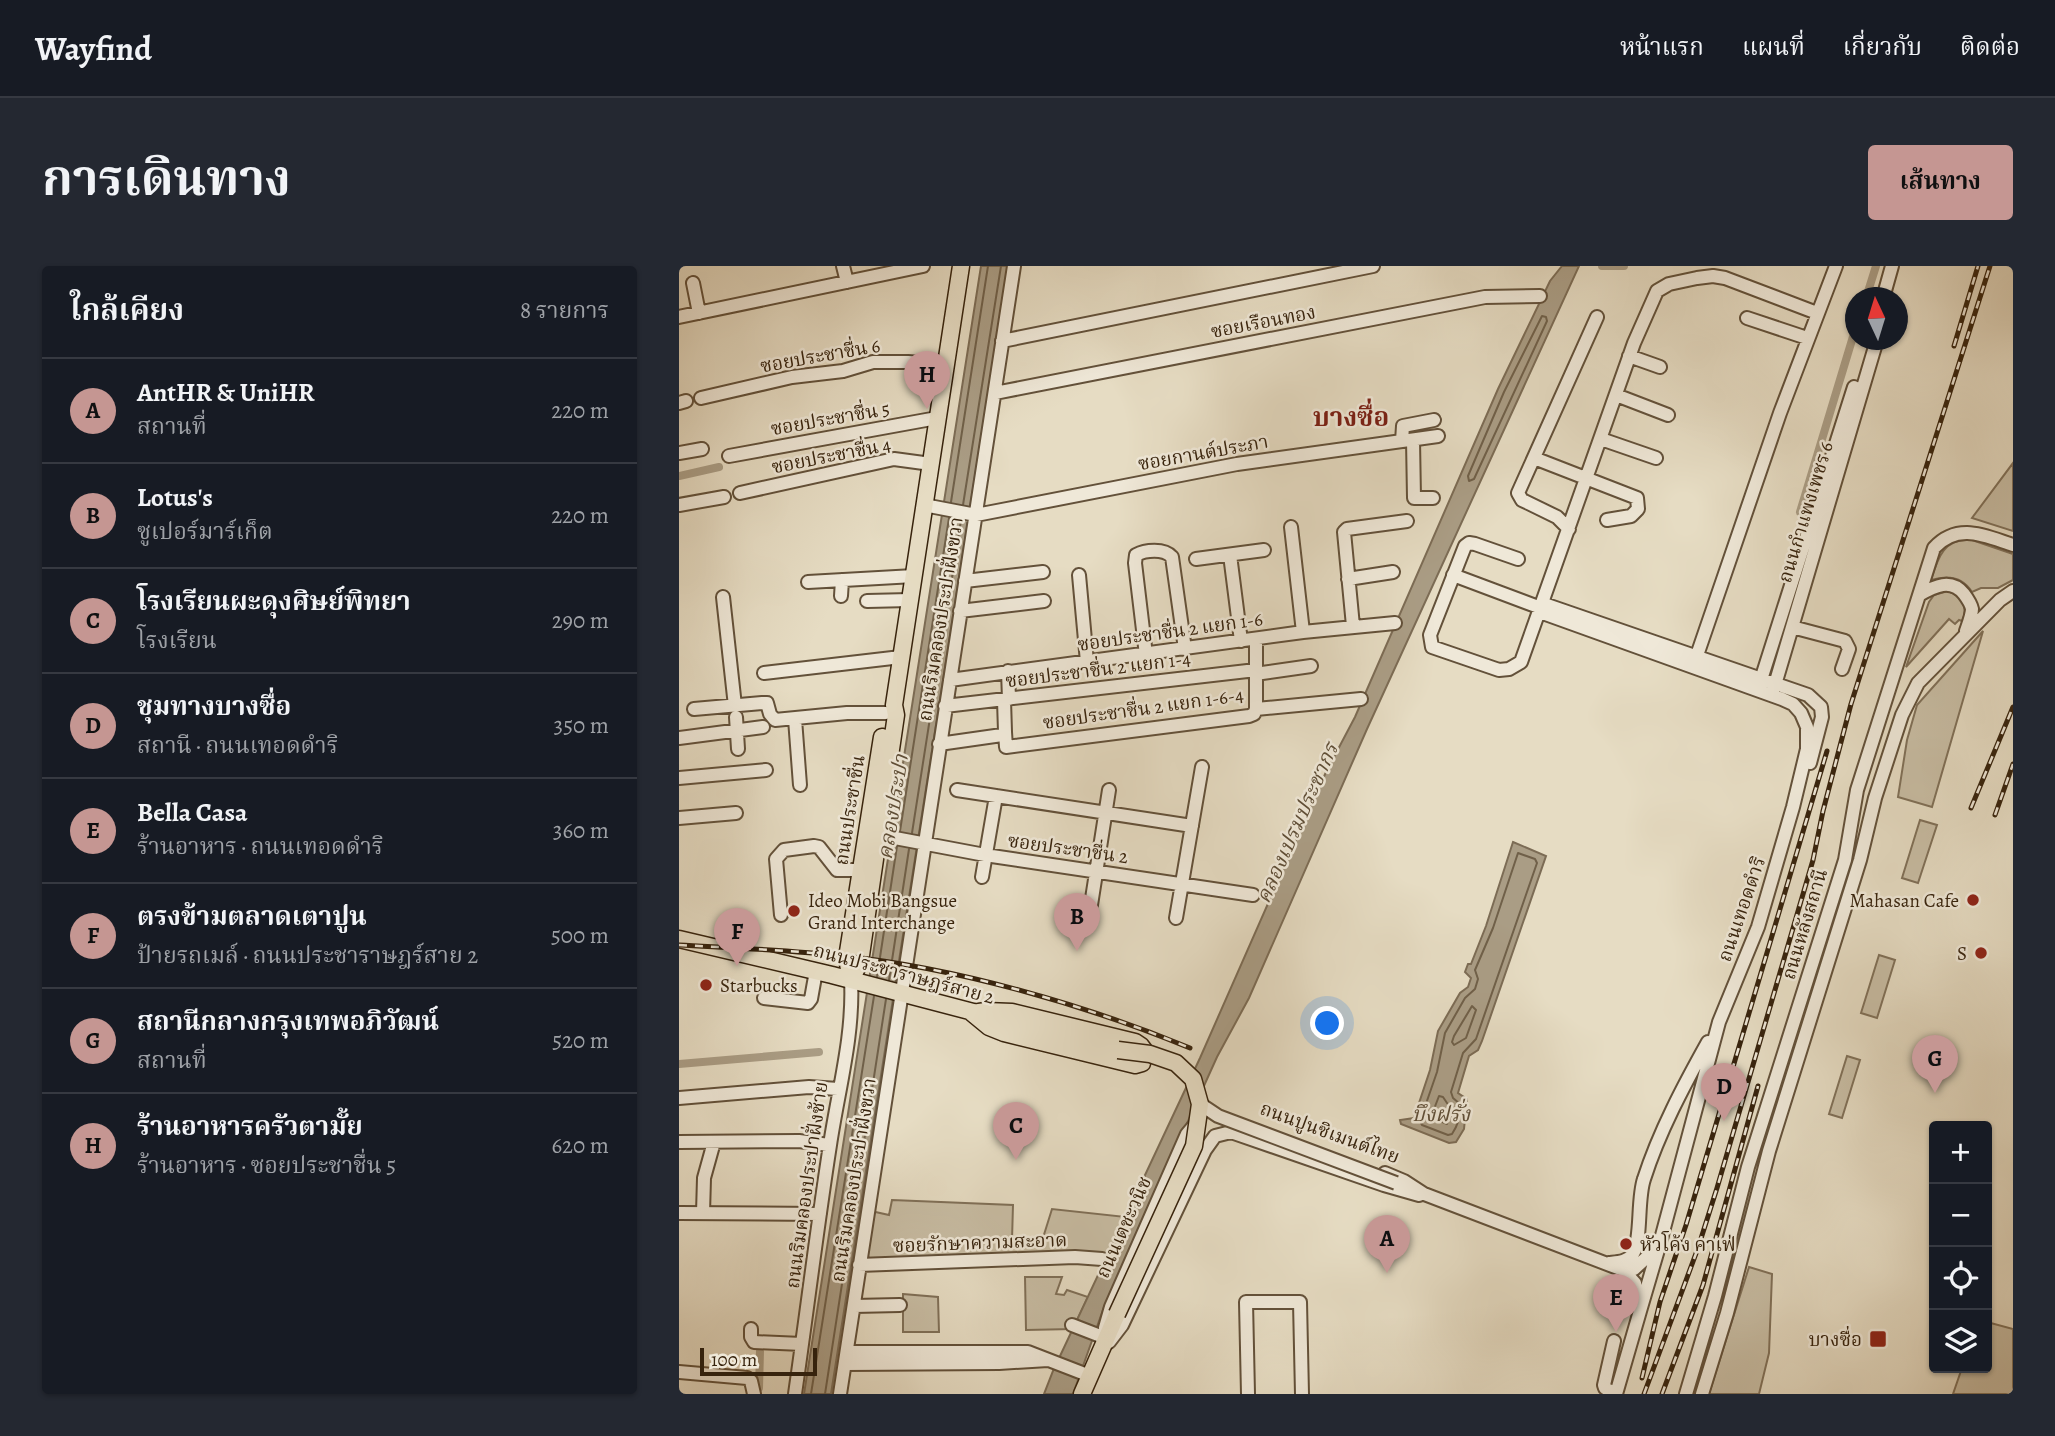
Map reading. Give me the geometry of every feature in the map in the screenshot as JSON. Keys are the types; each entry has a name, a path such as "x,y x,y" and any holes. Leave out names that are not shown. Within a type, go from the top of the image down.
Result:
{"main road":[{"name":"ถนนประชาชื่น","path":"858,982 848,958 901,657 961,266"},
{"name":"ถนนประชาชื่น","path":"858,982 883,836 896,715 890,709"},
{"name":"ถนนประชาราษฎร์สาย 2","path":"679,939 816,971 1014,1025 1118,1050 1174,1072 1205,1110"},
{"path":"1011,1012 1135,1042 1141,1046 1145,1056 1142,1063 1135,1065 1004,1033 989,1027 972,1013 1011,1012"},
{"name":"ถนนเตชะวนิช","path":"1082,1394 1087,1375 1098,1357 1195,1146 1205,1110"}],"street":[{"path":"843,266 846,282"},
{"path":"679,317 820,288 883,270 923,266"},
{"name":"ถนนริมคลองประปาฝั่งขวา","path":"840,1394 899,992 1014,266"},
{"path":"1002,341 1373,266"},
{"path":"1694,662 1807,338 1836,266"},
{"path":"1886,287 1892,266"},
{"path":"1893,287 1900,266"},
{"path":"1518,559 1469,543 1465,546 1430,635 1432,647 1499,670 1510,670 1521,662 1629,356 1657,291 1669,284 1713,275 1817,313"},
{"path":"693,283 699,313"},
{"name":"ซอยเรือนทอง","path":"995,393 1485,297 1540,296"},
{"path":"1569,529 1557,517 1519,497 1518,493 1597,317"},
{"path":"1747,318 1807,338"},
{"name":"ถนนกำแพงเพชร 6","path":"1760,685 1866,350"},
{"name":"ถนนกำแพงเพชร 6","path":"1771,695 1874,350"},
{"path":"1629,356 1660,367"},
{"name":"ซอยประชาชื่น 6","path":"701,398 792,377 843,371 873,362 946,365"},
{"path":"1616,396 1668,415"},
{"name":"ซอยประชาชื่น 5","path":"729,456 937,418"},
{"path":"1433,498 1414,498 1403,426 1434,420"},
{"name":"ซอยกานต์ประภา","path":"925,505 973,514 1237,464 1438,436"},
{"path":"1601,439 1656,458"},
{"path":"679,453 702,449"},
{"name":"ซอยประชาชื่น 4","path":"740,493 894,458 930,464"},
{"path":"1534,458 1637,498 1638,509 1631,516 1607,520"},
{"path":"679,505 724,497"},
{"path":"1353,626 1344,532 1347,529 1407,522"},
{"path":"1291,527 1303,632"},
{"name":"ถนนหลังสถานี","path":"1686,1394 1715,1296 1748,1167 1845,860 1857,790 1934,548 1949,536 1961,531 2013,545"},
{"path":"1196,559 1264,550"},
{"path":"1146,655 1135,559 1141,552 1167,552 1172,557 1185,649"},
{"path":"1230,555 1241,641"},
{"path":"965,581 1042,572"},
{"path":"1349,579 1393,572"},
{"path":"1079,575 1087,662"},
{"path":"1453,575 1760,685"},
{"path":"808,582 913,576"},
{"path":"841,596 842,580"},
{"path":"1919,595 1934,586 1947,583 1958,588 1967,597 1972,609 1966,634"},
{"name":"ถนนหลังสถานี","path":"1702,1394 1727,1313 1769,1151 1860,860 1875,798 1902,715 1918,683 2000,600 2013,591"},
{"path":"723,597 738,749"},
{"path":"867,601 910,600"},
{"path":"960,611 1044,601"},
{"name":"ซอยประชาชื่น 2 แยก 1-6","path":"950,680 1303,632 1395,623"},
{"path":"1792,627 1845,641 1849,649 1842,669"},
{"name":"ซอยประชาชื่น 2 แยก 1-6-4","path":"1005,732 1006,747 1249,716 1256,709 1256,639"},
{"path":"764,673 901,657"},
{"name":"ซอยประชาชื่น 2 แยก 1-4","path":"946,706 1311,666"},
{"path":"940,744 999,737 1005,732 1007,671"},
{"name":"ถนนเทอดดำริ","path":"1760,685 1776,682 1808,695 1821,707 1822,717 1814,752 1793,807"},
{"name":"ถนนเทอดดำริ","path":"1615,1394 1661,1243 1719,1022 1758,927 1807,749 1807,727 1801,713 1793,704 1771,695 1760,685"},
{"path":"1256,709 1361,699"},
{"path":"679,738 736,718 767,703 775,719 890,709"},
{"path":"694,709 763,727"},
{"path":"795,719 800,785"},
{"path":"1176,918 1202,767"},
{"path":"679,778 766,770"},
{"path":"957,790 1192,826"},
{"path":"1091,905 1109,790"},
{"path":"982,877 996,796"},
{"path":"679,818 736,813"},
{"name":"ซอยประชาชื่น 2","path":"883,836 985,855 1252,895"},
{"path":"781,915 776,859 783,850 818,847 837,870 862,870"},
{"path":"764,998 808,1003 816,971"},
{"name":"ถนนริมคลองประปาฝั่งซ้าย","path":"795,1394 829,1145 849,1020 858,982"},
{"name":"ถนนเทอดดำริ","path":"1605,1263 1623,1261 1635,1251 1642,1185 1692,1069 1719,1022"},
{"path":"679,1098 809,1087 838,1089"},
{"name":"ถนนปูนซิเมนต์ไทย","path":"1205,1110 1246,1121 1397,1177 1427,1196"},
{"name":"ถนนปูนซิเมนต์ไทย","path":"1205,1110 1623,1270"},
{"name":"ถนนเตชะวนิช","path":"1098,1357 1099,1336 1111,1307 1187,1134 1205,1110"},
{"path":"1669,1120 1682,1116 1690,1125"},
{"path":"1240,1136 1246,1121"},
{"name":"ถนนปูนซิเมนต์ไทย","path":"1219,1135 1230,1132 1394,1188 1427,1196"},
{"name":"ถนนเตชะวนิช","path":"1098,1357 1122,1325 1206,1150 1212,1139 1219,1135"},
{"path":"679,1142 799,1141 829,1145"},
{"path":"703,1213 704,1178 713,1142"},
{"path":"679,1213 820,1214"},
{"path":"1623,1270 1634,1269 1661,1243"},
{"name":"ซอยรักษาความสะอาด","path":"859,1265 1075,1257 1102,1259"},
{"path":"1623,1270 1635,1283 1640,1311"},
{"path":"1248,1394 1247,1302 1300,1302 1302,1394"},
{"path":"853,1306 900,1305"},
{"path":"1072,1325 1099,1336"},
{"path":"751,1329 754,1342 803,1344"},
{"path":"1614,1340 1604,1385 1615,1394"},
{"path":"846,1358 1016,1351 1054,1360 1087,1375"},
{"path":"679,1372 747,1378 751,1381 754,1394"}],"shaded area":[{"path":"2013,463 2013,531 1972,518"},
{"path":"1962,540 1972,540 2013,554 2013,580 1998,588 1981,588 1972,592 1964,583 1954,578 1931,580 1936,564 1949,546"},
{"path":"1948,591 1963,603 1965,611 1962,621 1959,620 1955,624 1949,619 1906,667 1929,602 1934,595"},
{"path":"1983,631 1932,807 1898,797 1907,740 1917,705"},
{"path":"1920,820 1937,825 1918,883 1902,878"},
{"path":"1879,955 1895,960 1877,1018 1861,1013"},
{"path":"892,1004 896,1004 835,1394 831,1394"},
{"path":"1847,1056 1860,1060 1842,1118 1829,1114"},
{"path":"892,1200 1013,1205 1012,1240 1042,1241 1052,1209 1126,1217 1106,1257 863,1259 871,1211 889,1215"},
{"path":"1749,1267 1772,1274 1769,1353 1759,1394 1709,1394"},
{"path":"1025,1277 1062,1277 1056,1294 1064,1295 1067,1290 1088,1297 1073,1329 1026,1330"},
{"path":"903,1294 938,1297 939,1332 903,1332"},
{"path":"1992,1323 2013,1329 2013,1394 1953,1394 1960,1373 1992,1373"}],"water":[{"path":"981,266 1008,266 831,1394 804,1394"},
{"path":"1562,266 1579,266 1367,729 1249,998 1217,1057 1104,1307 1073,1394 1044,1394 1200,1058 1326,772 1355,717 1498,389 1550,281"},
{"name":"บึงฝรั่ง","path":"1513,842 1546,856 1482,1041 1478,1050 1469,1056 1458,1093 1467,1099 1464,1129 1456,1142 1449,1143 1401,1124 1400,1120 1414,1118 1430,1070 1438,1031 1460,993 1468,987 1471,978 1465,972 1468,964 1471,964 1486,926"}],"waterway":[{"path":"1602,266 1624,266"},
{"path":"1869,287 1876,266"},
{"path":"1800,512 1849,350"},
{"path":"679,476 719,467"},
{"path":"679,1064 819,1052"},
{"path":"759,1388 760,1351"}],"railway":[{"path":"1954,346 1978,266"},
{"path":"1644,1394 1698,1248 1717,1188 1813,860 1851,704 1990,266"},
{"path":"1971,808 2013,707"},
{"path":"1642,1378 1660,1302 1686,1225 1827,751"},
{"path":"1995,815 2013,764"},
{"path":"679,945 824,954 931,969 1065,1003 1190,1048"},
{"path":"1662,1394 1703,1285 1758,1086"}],"place":[{"name":"ร้านอาหารครัวตามั้ย","path":"927,409"},
{"name":"Mahasan Cafe","path":"1973,900"},
{"name":"Ideo Mobi Bangsue Grand Interchange","path":"794,911"},
{"name":"Lotus's","path":"1077,951"},
{"name":"S","path":"1981,953"},
{"name":"ตรงข้ามตลาดเตาปูน","path":"737,966"},
{"name":"Starbucks","path":"706,985"},
{"name":"สถานีกลางกรุงเทพอภิวัฒน์","path":"1935,1093"},
{"name":"ชุมทางบางซื่อ","path":"1724,1121"},
{"name":"โรงเรียนผะดุงศิษย์พิทยา","path":"1016,1160"},
{"name":"หัวโค้ง คาเฟ่","path":"1626,1244"},
{"name":"AntHR & UniHR","path":"1387,1273"},
{"name":"Bella Casa","path":"1616,1332"},
{"name":"บางซื่อ","path":"1878,1339"}],"district":[{"name":"บางซื่อ","path":"1351,417"}],"water label":[{"name":"คลองประปา","path":"893,807"},
{"name":"คลองเปรมประชากร","path":"1297,823"}]}
